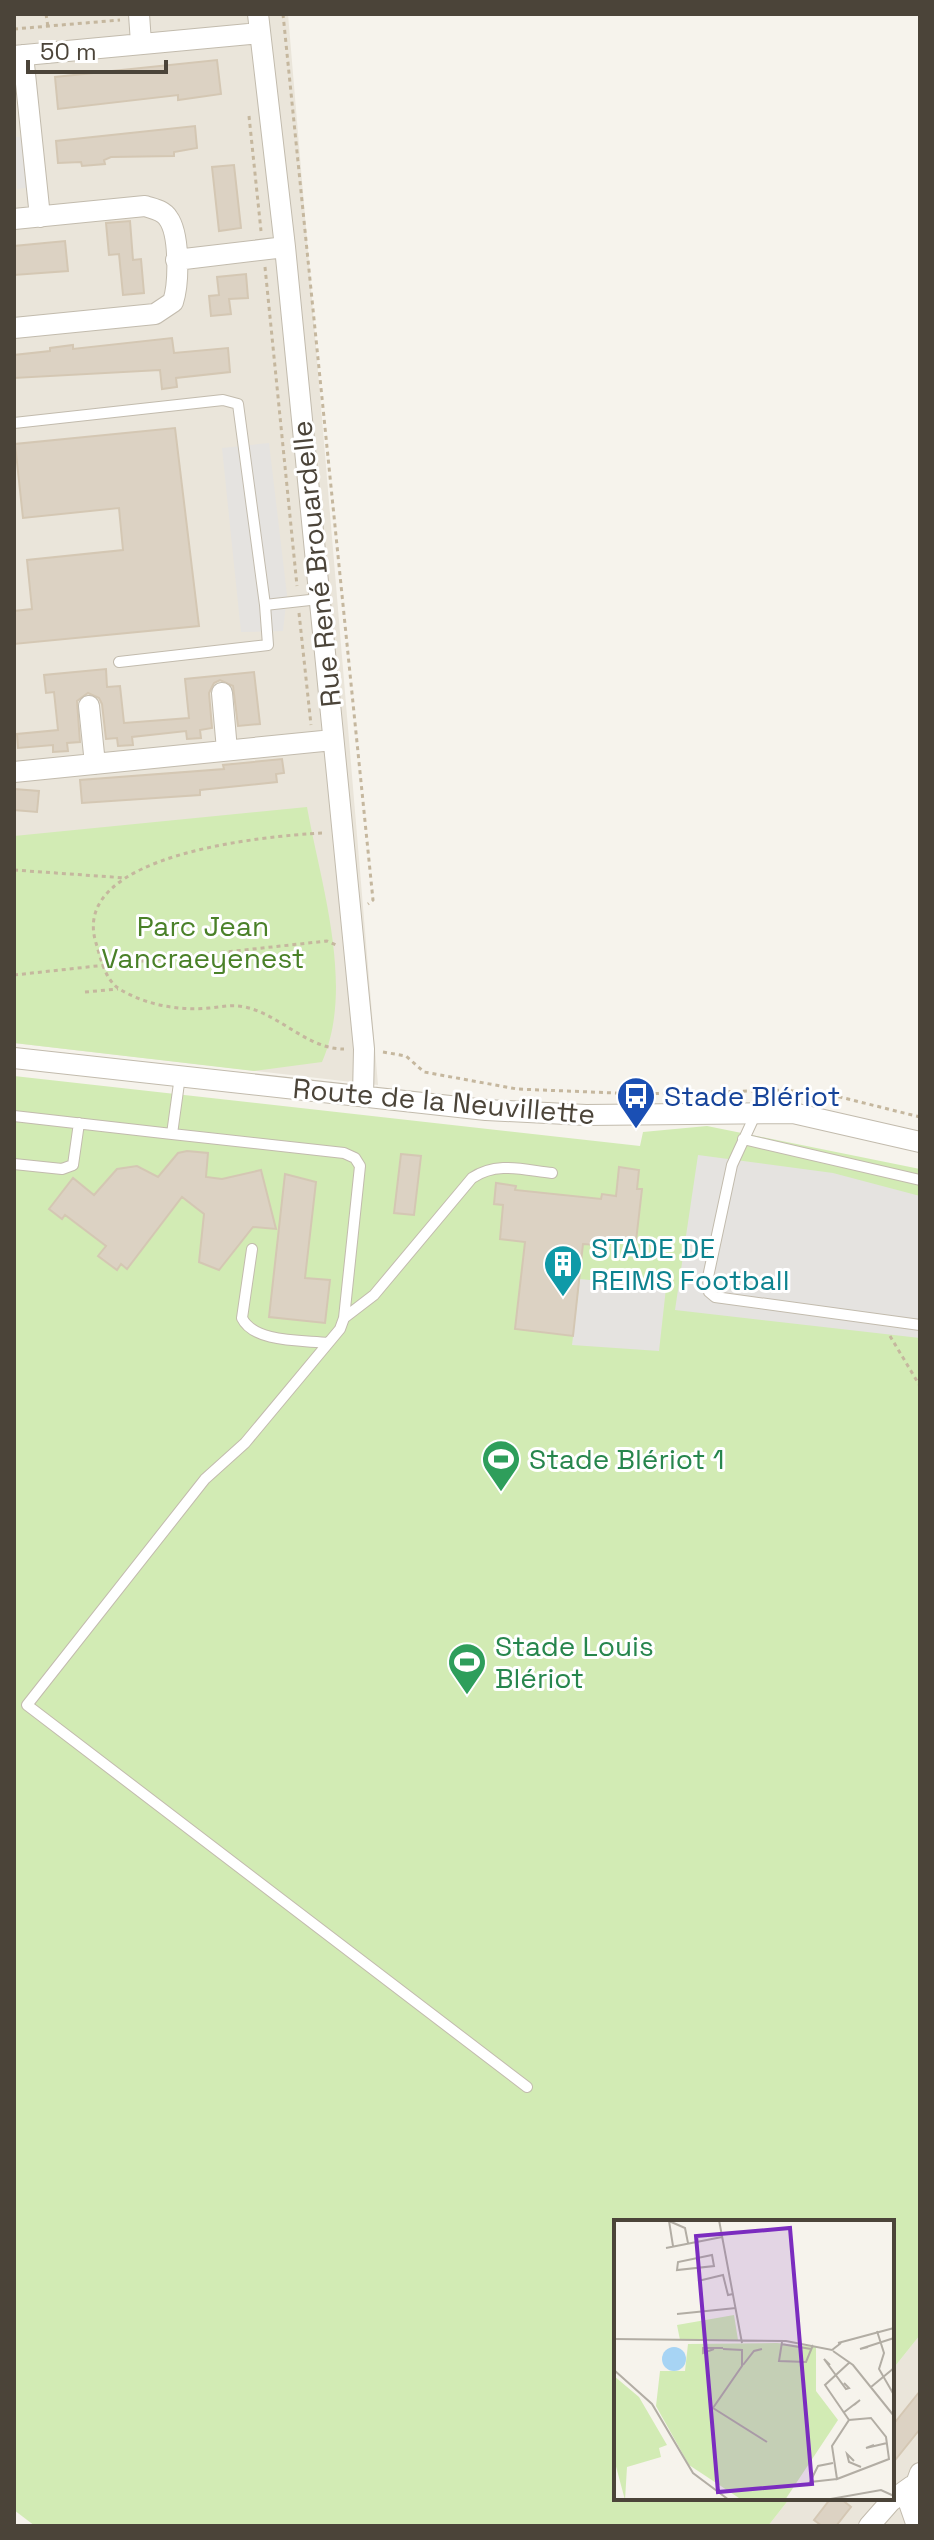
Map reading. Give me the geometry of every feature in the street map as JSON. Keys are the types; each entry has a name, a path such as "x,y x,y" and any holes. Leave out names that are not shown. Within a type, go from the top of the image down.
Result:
{"street":[{"path":"139,16 141,43"},
{"name":"Rue René Brouardelle","path":"259,24 285,247 309,600 323,741 351,920 364,1049 363,1096"},
{"path":"40,217 18,56 141,43 259,24"},
{"path":"14,219 145,206 165,213 173,227 178,285 173,302 155,314 14,328"},
{"path":"176,260 285,247"},
{"path":"222,693 227,750"},
{"path":"89,706 95,764"},
{"path":"14,772 323,741"},
{"name":"Route de la Neuvillette","path":"14,1058 486,1110 586,1115 756,1113 824,1117 920,1142"},
{"path":"894,2498 916,2480"},
{"path":"916,2480 910,2513 917,2526"},
{"path":"869,2526 892,2500"}],"lane":[{"path":"14,423 223,400 238,404 268,645 119,662"},
{"path":"265,605 309,600"},
{"path":"172,1134 180,1076"},
{"path":"756,1113 732,1165 708,1277 709,1292 715,1297 920,1325"},
{"path":"14,1116 344,1153 355,1158 360,1166 344,1318"},
{"path":"14,1164 62,1169 73,1165 79,1123"},
{"path":"743,1139 920,1180"},
{"path":"527,2087 27,1705 205,1479 245,1443 328,1343 344,1318 374,1295 472,1178 486,1169 504,1167 552,1173"},
{"path":"252,1249 242,1318 246,1325 256,1333 328,1343"}],"path":[{"path":"46,14 48,27"},
{"path":"283,14 373,900 351,920"},
{"path":"14,29 139,16"},
{"path":"248,110 309,600 323,741"},
{"path":"118,989 103,965 93,932 94,919 108,895 126,878 152,863 200,849 322,833"},
{"path":"14,870 126,878"},
{"path":"331,928 333,944"},
{"path":"14,975 327,941 354,951"},
{"path":"85,992 118,989 164,1007 244,1007 273,1018 325,1049 364,1049 406,1056 424,1072 517,1089 640,1094 785,1090 840,1097 920,1117"},
{"path":"880,1320 920,1386"}],"shaded area":[{"path":"14,14 288,14 378,1085 14,1043"},
{"path":"14,137 26,137 32,187 17,189"},
{"path":"269,443 287,595 283,631 241,632 222,448"},
{"path":"698,1155 833,1173 920,1196 920,1338 675,1310"},
{"path":"580,1279 666,1288 659,1351 572,1345"},
{"path":"920,2335 920,2526 768,2526 788,2500 894,2500 894,2368"}],"green space":[{"name":"Parc Jean Vancraeyenest","path":"307,807 327,902 335,969 336,1001 322,1062 254,1071 14,1043 14,836"},
{"name":"Stade Louis Blériot","path":"14,1076 640,1146 643,1132 707,1126 920,1169 920,2335 894,2368 894,2220 614,2220 614,2500 788,2500 768,2526 35,2526 14,2510"}],"building":[{"path":"217,60 221,94 178,100 178,95 58,109 55,77"},
{"path":"195,126 197,148 174,152 174,156 111,157 104,160 105,164 82,166 81,162 58,163 56,141"},
{"path":"234,165 241,228 219,231 212,167"},
{"path":"130,221 133,260 141,259 144,293 123,295 119,254 109,255 106,223"},
{"path":"65,241 68,271 14,275 14,246"},
{"path":"246,274 248,298 229,299 231,314 211,316 209,296 219,295 217,277"},
{"path":"172,338 174,353 228,348 230,372 176,378 177,387 162,389 160,370 14,378 14,355 73,345 73,349"},
{"path":"175,428 199,626 14,644 14,611 32,609 27,560 123,550 119,508 23,518 15,444"},
{"path":"106,669 107,687 120,686 124,723 189,718 185,679 254,672 260,724 238,726 233,686 220,680 214,683 209,693 212,728 200,730 201,738 187,739 186,731 132,737 133,745 118,746 117,738 106,739 99,698 88,693 77,701 80,742 67,743 68,751 53,752 53,745 18,748 17,734 58,730 54,692 46,693 44,675"},
{"path":"282,759 284,773 276,774 277,782 200,790 200,795 82,803 80,780 224,769 223,765"},
{"path":"14,789 39,791 37,812 14,810"},
{"path":"178,1153 208,1153 206,1177 222,1179 261,1170 276,1229 253,1227 219,1270 199,1262 204,1214 182,1197 127,1269 121,1264 117,1270 98,1256 106,1246 65,1215 62,1219 49,1209 73,1178 94,1195 117,1169 137,1166 158,1177"},
{"path":"401,1154 421,1156 414,1215 394,1213"},
{"path":"619,1167 639,1170 637,1189 642,1189 636,1241 598,1238 597,1245 583,1244 573,1336 515,1329 525,1242 500,1239 503,1205 494,1204 496,1183 516,1186 515,1190 601,1199 602,1194 616,1196"},
{"path":"285,1174 316,1182 305,1278 330,1280 325,1323 269,1317"},
{"path":"920,2391 920,2429 894,2462 894,2424"},
{"path":"829,2500 842,2500 851,2507 836,2526 822,2526 814,2520"}],"place":[{"name":"Stade Blériot","path":"636,1130"},
{"name":"STADE DE REIMS Football","path":"563,1298"},
{"name":"Stade Blériot 1","path":"501,1493"},
{"name":"Stade Louis Blériot","path":"467,1696"}]}
